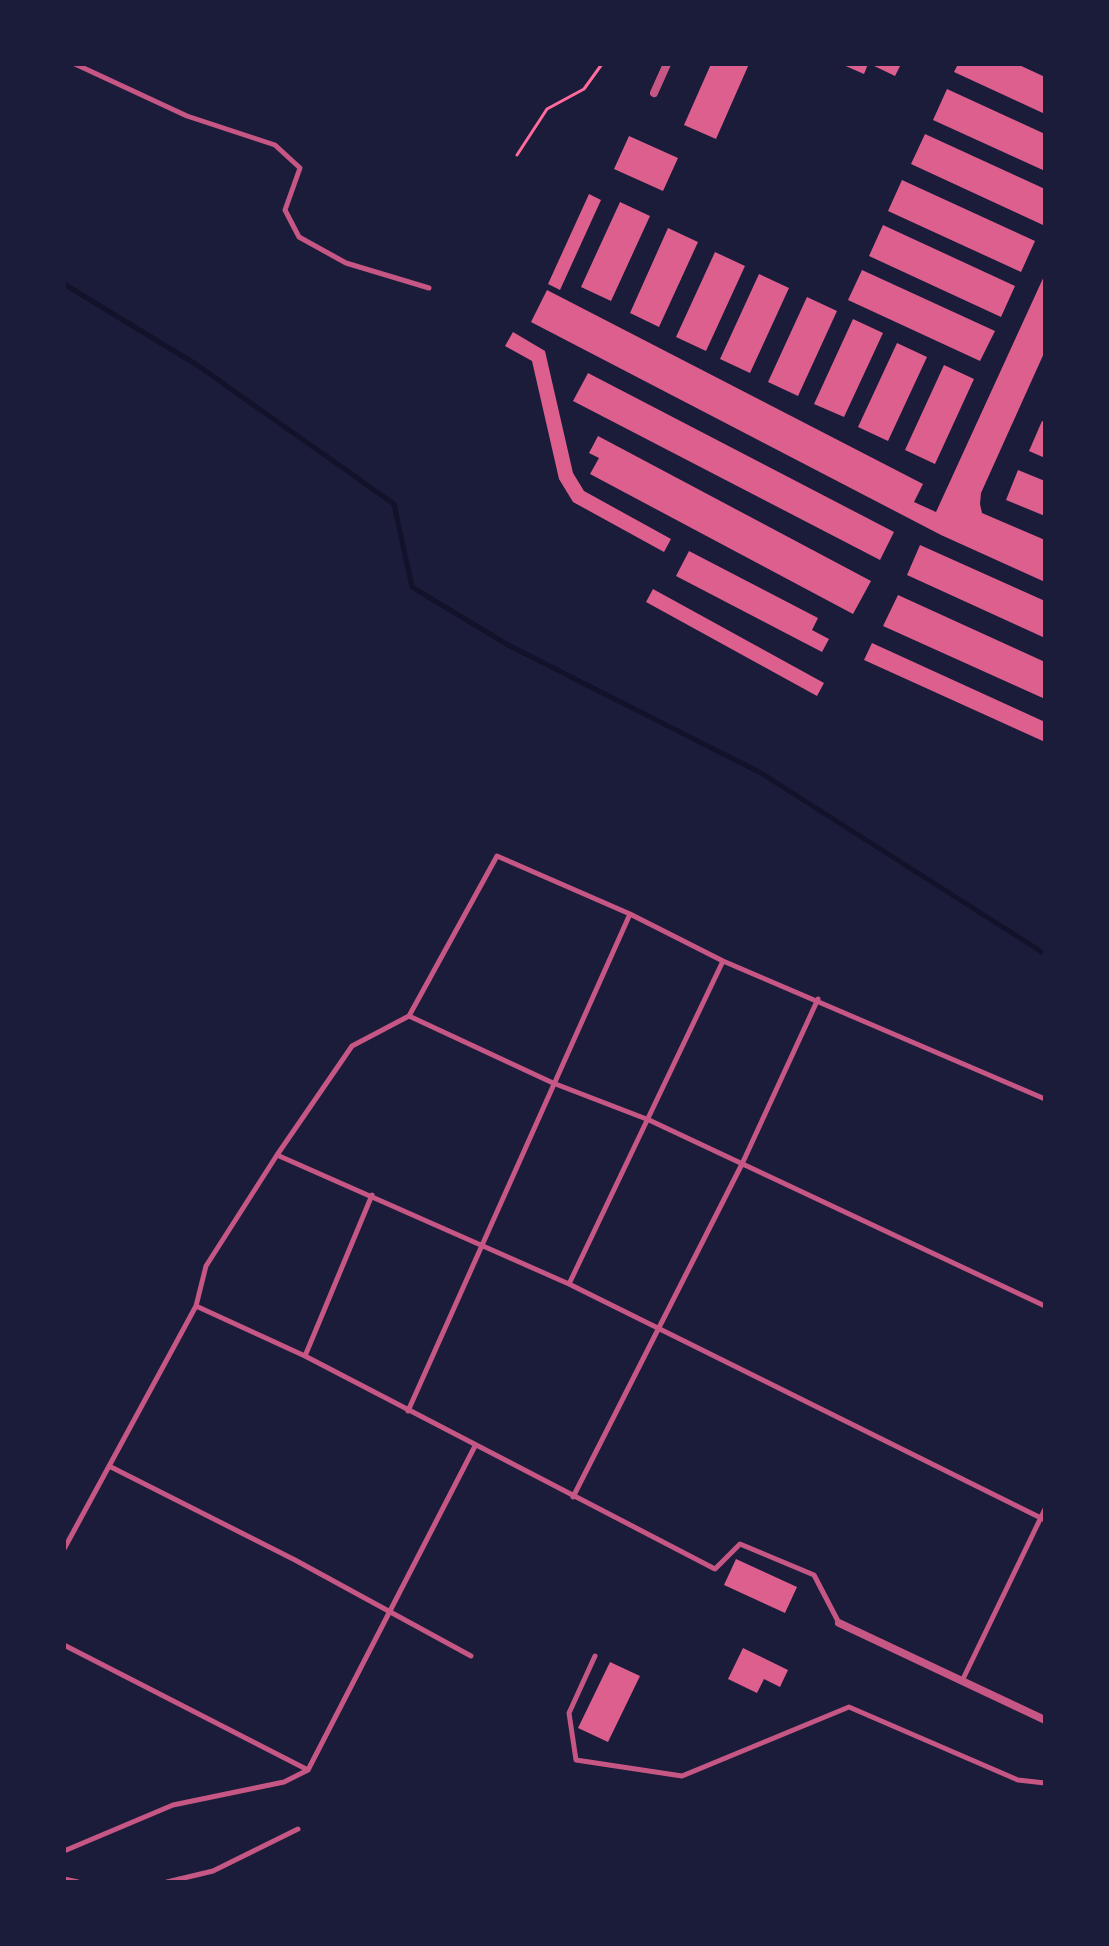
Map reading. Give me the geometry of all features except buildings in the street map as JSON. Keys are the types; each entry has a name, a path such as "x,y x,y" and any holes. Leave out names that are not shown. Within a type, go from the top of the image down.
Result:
{"street":[{"path":"654,93 667,64"},
{"path":"839,1623 1045,1720"}],"lane":[{"path":"75,64 187,116 275,145 300,168 285,210 299,237 346,263 429,288"},
{"path":"64,1549 196,1306 206,1266 352,1046 409,1016 497,856 630,914 723,961 818,999 1045,1099"},
{"path":"408,1411 630,914"},
{"path":"569,1284 723,961"},
{"path":"573,1497 742,1164 818,999"},
{"path":"409,1016 553,1083 649,1120 1045,1306"},
{"path":"277,1155 569,1284 1043,1519"},
{"path":"305,1356 372,1195"},
{"path":"196,1306 305,1356 715,1569 740,1544 814,1575 839,1623"},
{"path":"64,1851 173,1805 284,1782 308,1770 475,1446"},
{"path":"109,1466 390,1610 471,1656"},
{"path":"962,1681 1043,1519 1045,1509"},
{"path":"64,1645 308,1770"},
{"path":"595,1656 569,1713 576,1760 682,1776 849,1707 1018,1780 1045,1783"},
{"path":"167,1882 213,1871 298,1829"},
{"path":"64,1879 78,1882"}],"path":[{"path":"517,155 547,109 584,89 602,64"}],"waterway":[{"path":"64,284 197,365 394,504 412,587 508,645 761,773 1045,954"}]}
